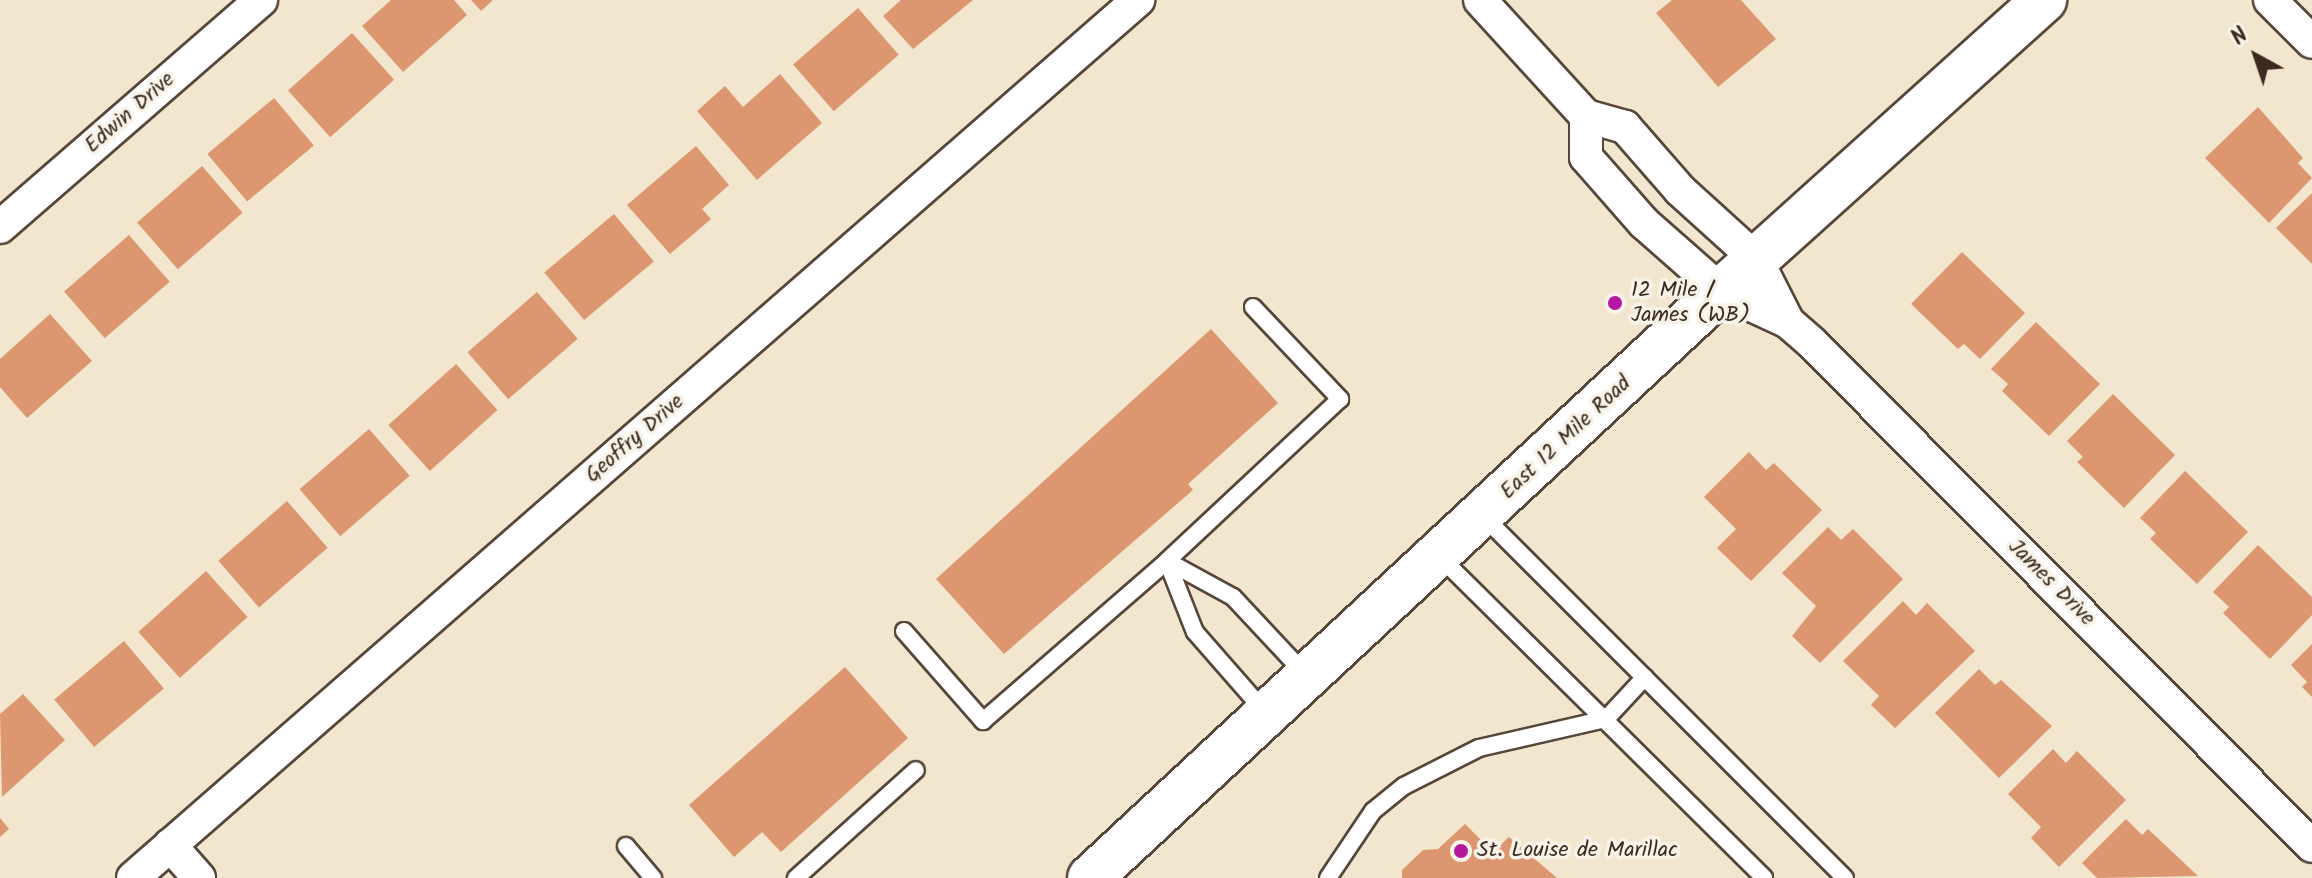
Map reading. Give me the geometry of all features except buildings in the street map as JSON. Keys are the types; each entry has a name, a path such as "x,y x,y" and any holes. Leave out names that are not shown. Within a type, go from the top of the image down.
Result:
{"main road":[{"name":"East 12 Mile Road","path":"1090,878 1269,717 1721,291 2044,0"}],"street":[{"name":"Edwin Drive","path":"0,227 261,0"},
{"name":"Geoffry Drive","path":"133,878 1138,0"},
{"path":"1480,0 1586,116"},
{"path":"2270,0 2312,42"},
{"name":"James Drive","path":"1788,322 1721,291 1644,223 1586,157 1586,116 1625,127 1680,190 1756,259 1788,322 2312,846"},
{"path":"170,845 199,878"}],"lane":[{"path":"904,631 983,721 1167,561 1340,399 1253,307"},
{"path":"1483,516 1845,878"},
{"path":"1440,557 1764,878"},
{"path":"1167,561 1233,597 1309,678"},
{"path":"1167,561 1195,632 1269,717"},
{"path":"1328,878 1373,811 1404,786 1479,748 1606,719 1645,677"},
{"path":"796,878 916,770"},
{"path":"626,846 653,878"}],"place":[{"name":"12 Mile / James (WB)","path":"1615,303"},
{"name":"St. Louise de Marillac","path":"1461,851"}]}
